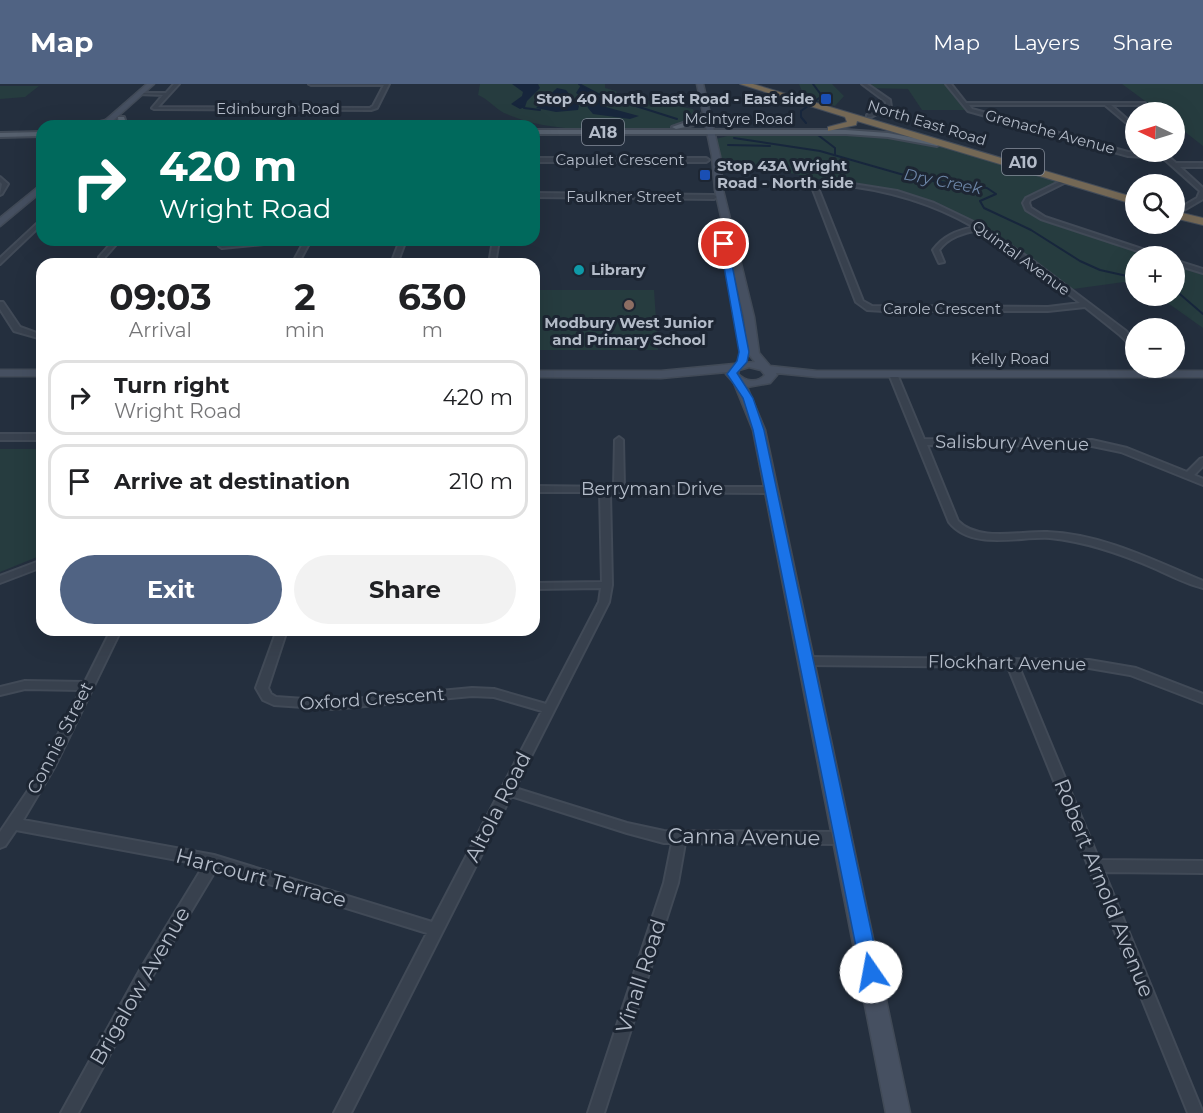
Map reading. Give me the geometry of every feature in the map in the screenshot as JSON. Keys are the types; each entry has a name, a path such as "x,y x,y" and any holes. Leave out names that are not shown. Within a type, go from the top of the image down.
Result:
{"highway":[{"name":"North East Road","path":"744,84 869,116 1125,192"},
{"name":"North East Road","path":"762,84 849,116 1125,199"},
{"path":"831,129 853,123 849,116"},
{"path":"1185,213 1201,219"}],"main road":[{"path":"113,120 151,84"},
{"path":"124,120 159,84"},
{"path":"700,84 706,134 749,317 754,353 765,375"},
{"path":"697,113 706,134 706,160 742,329 744,352 732,374 738,381 756,419 898,1113"},
{"path":"670,130 690,124 697,113"},
{"name":"McIntyre Road","path":"706,134 892,128 920,131"},
{"path":"0,130 36,130"},
{"name":"McIntyre Road","path":"540,130 670,130 725,135 745,132 873,134 943,144"},
{"path":"0,135 36,134"},
{"path":"25,200 36,188"},
{"path":"0,223 36,192"},
{"path":"540,374 674,373 715,371 752,364 765,375"},
{"name":"Kelly Road","path":"765,375 1125,371"},
{"path":"0,373 36,373"},
{"path":"674,373 750,384 765,375"},
{"name":"Kelly Road","path":"1185,373 1203,374"},
{"path":"756,419 758,408 756,394 765,375"}],"street":[{"path":"139,94 167,94 177,84"},
{"path":"311,84 387,84"},
{"name":"Edinburgh Road","path":"167,94 154,108 371,109 375,107 387,84"},
{"path":"864,84 888,101 889,106 869,116"},
{"name":"Grenache Avenue","path":"948,84 970,110 1125,153"},
{"path":"965,104 1125,104"},
{"path":"1106,104 1125,120"},
{"name":"Capulet Crescent","path":"540,160 706,160"},
{"path":"1172,162 1201,188 1203,194 1195,202 1185,206"},
{"path":"1176,165 1203,165"},
{"path":"0,179 5,184 0,193"},
{"path":"1065,181 1028,199 1026,203 1028,209 1043,218 1128,246"},
{"name":"Quintal Avenue","path":"821,184 866,186 897,192 956,213 982,228 1125,335"},
{"name":"Carole Crescent","path":"821,184 814,188 860,302 866,307 1037,309 1085,304"},
{"name":"Faulkner Street","path":"540,195 714,197"},
{"path":"0,262 36,227"},
{"path":"941,262 936,250 943,241 954,233 982,228"},
{"path":"102,258 112,246"},
{"path":"1185,265 1203,271"},
{"path":"0,304 18,329 36,335"},
{"path":"893,374 955,525 962,531 978,535 1055,536 1084,540 1203,585"},
{"path":"0,437 36,437"},
{"path":"619,440 619,489"},
{"name":"Salisbury Avenue","path":"921,442 1092,442 1124,450 1203,482"},
{"path":"1188,476 1203,461"},
{"name":"Berryman Drive","path":"540,489 771,490"},
{"name":"Altola Road","path":"342,1113 434,929 600,612 607,585 605,489"},
{"path":"0,580 36,565"},
{"path":"540,586 607,585"},
{"name":"Connie Street","path":"0,842 14,824 50,761 113,636"},
{"name":"Oxford Crescent","path":"280,636 262,688 267,698 274,701 302,705 333,705 478,692 494,693 549,709"},
{"name":"Flockhart Avenue","path":"806,661 1078,663 1121,668 1161,681 1203,699"},
{"name":"Robert Arnold Avenue","path":"1012,663 1198,1112"},
{"path":"0,691 25,685 87,686"},
{"name":"Canna Avenue","path":"507,790 638,831 679,838 843,838"},
{"name":"Harcourt Terrace","path":"14,824 214,861 434,929"},
{"name":"Vinall Road","path":"596,1113 665,902 676,864 679,838"},
{"name":"Brigalow Avenue","path":"69,1113 145,975 214,861"},
{"path":"1096,866 1203,867"}],"green space":[{"path":"480,84 605,84 605,88 616,91 618,95 693,109 695,121 686,126 669,128 564,128 540,124 540,120 524,120 504,113 478,95"},
{"path":"799,84 832,84 844,96 835,106 798,95 802,91"},
{"path":"864,84 948,84 970,110 922,110 908,89 868,88"},
{"path":"1122,84 1203,84 1203,146 1185,132 1185,102 1146,102"},
{"path":"0,86 39,86 25,97 0,99"},
{"path":"742,132 868,134 943,144 1065,181 1027,201 1033,213 1130,246 1125,246 1125,282 1066,290 978,225 893,191 837,183 771,169 717,168 716,139"},
{"path":"1185,265 1203,270 1203,328 1172,306 1185,306"},
{"path":"540,290 654,290 658,350 540,350"},
{"path":"0,449 36,449 36,557 0,572"}],"water":[{"path":"512,84 538,84 540,88 527,101 525,107 520,109 511,104 522,96 523,92"},
{"path":"581,85 603,99 602,106 639,116 630,119 593,114 585,99 576,93"},
{"path":"557,88 566,90 579,106 578,110 556,112 536,108"}],"waterway":[{"name":"Dry Creek","path":"579,84 598,94 677,119"},
{"path":"806,123 801,117 801,111 822,96 813,84"},
{"path":"524,108 540,110"},
{"path":"818,135 835,148 835,154"},
{"name":"Dry Creek","path":"734,138 820,151 918,179 987,188 996,194 980,201 984,208 1031,230 1080,261 1100,270 1125,276"},
{"path":"728,145 770,146"},
{"name":"Dry Creek","path":"1185,298 1203,314"}],"place":[{"name":"Stop 40 North East Road - East side","path":"826,99"},
{"name":"Stop 43A Wright Road - North side","path":"705,175"},
{"name":"Library","path":"579,270"},
{"name":"Modbury West Junior and Primary School","path":"629,305"}],"route":[{"path":"724,244 742,329 744,352 740,366 734,368 732,374 739,381 748,398 759,430 871,972"}]}
